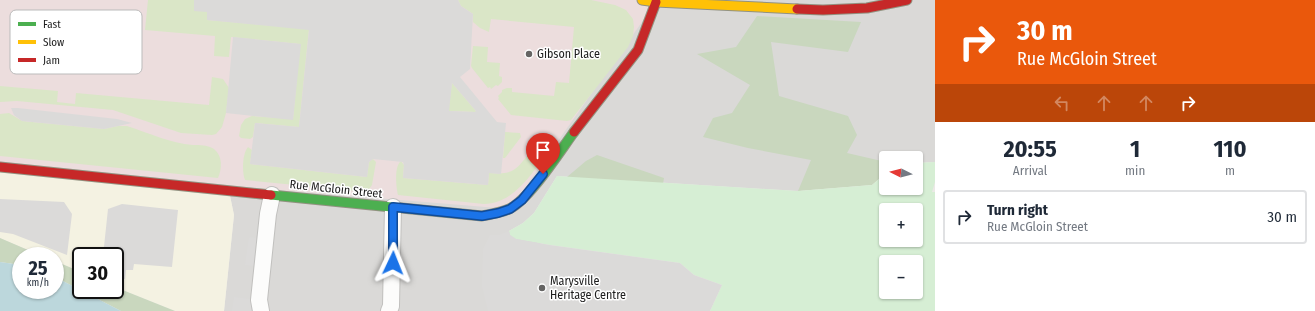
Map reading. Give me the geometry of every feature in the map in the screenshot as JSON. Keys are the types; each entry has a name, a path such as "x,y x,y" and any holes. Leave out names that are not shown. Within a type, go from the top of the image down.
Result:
{"street":[{"path":"642,0 656,2 822,10 867,8 907,0"},
{"name":"Rue McGloin Street","path":"0,167 482,216 498,213 510,209 522,200 535,185 575,130 638,50 656,2"},
{"path":"261,311 259,293 268,214 272,195"},
{"path":"389,311 391,306 393,207"}],"shaded area":[{"path":"0,0 642,0 656,2 510,209 0,167"},
{"path":"194,0 458,0 461,6 473,14 470,69 460,77 497,122 506,123 501,174 489,173 488,185 403,178 403,162 373,159 369,162 367,177 250,164 255,123 299,127 309,30 207,20 207,12 194,11","holes":["452,83 476,111 449,111"]},
{"path":"642,0 935,0 935,162 923,163 923,151 879,151 879,174 798,191 557,176 534,213 523,223 509,231 710,311 224,311 234,215 229,191"},
{"path":"233,37 301,44 293,120 226,113"},
{"path":"11,108 117,119 132,123 104,129 22,121 14,115"},
{"path":"0,167 229,191 234,215 224,311 175,311 124,291 124,247 72,247 72,268 64,265 64,247 21,247 0,238"},
{"path":"0,199 64,202 72,214 67,255 64,254 64,247 46,247 13,234 0,232"},
{"path":"122,204 178,210 172,267 134,264 133,270 126,270 124,279 124,247 104,247 108,209"},
{"path":"509,231 510,235 516,239 680,263 694,275 722,285 710,311 488,311 482,286 483,249 490,235 499,235"},
{"path":"249,237 266,239 262,267 245,265"},
{"path":"234,297 259,300 261,311 232,311"}],"green space":[{"path":"148,0 195,0 208,12 207,20 309,29 299,127 255,123 253,137 250,139 241,138 239,136 241,125 245,119 252,116 293,119 300,44 231,37 229,57 214,56 215,36 145,30"},
{"path":"458,0 591,0 615,5 626,10 633,19 633,36 628,47 571,120 567,121 511,115 498,99 498,96 502,90 512,88 512,92 554,96 556,82 569,83 574,27 491,19 489,32 480,28 473,22 473,14 461,6"},
{"path":"757,16 861,22 848,52 771,42 779,96 848,116 857,135 847,153 879,160 879,179 872,185 798,191 811,160 748,148 703,137 713,118 732,113 750,85 697,54 736,47"},
{"path":"473,46 488,47 487,62 500,63 499,76 502,77 502,82 498,86 496,85 491,89 490,87 488,88 472,68"},
{"path":"212,77 223,79 229,88 226,113 222,127 216,134 212,135 181,133 113,110 17,101 0,102 0,86 58,91 57,102 75,104 76,93 209,105"},
{"path":"452,83 476,111 476,112 448,111"},
{"path":"9,113 22,121 104,129 127,126 176,142 209,147 214,149 219,155 221,167 218,178 0,156 0,114"},
{"path":"505,132 520,133 521,137 505,158 503,158"},
{"path":"541,139 548,140 551,142 552,146 524,183 506,198 484,204 398,195 396,172 401,161 404,165 403,178 488,185 489,173 504,173 514,170 522,163 536,143"},
{"path":"248,147 252,150 250,164 367,177 369,162 373,159 376,162 372,185 367,192 245,180 243,164"},
{"path":"597,155 664,178 662,190 567,177 586,161"},
{"path":"935,162 935,182 932,192 935,192 935,311 710,311 722,285 694,275 680,263 516,239 510,235 509,231 523,223 534,213 557,176 798,191 872,185 879,179 879,195 923,195 923,163"},
{"path":"0,238 21,247 12,247 12,264 0,262"},
{"path":"64,265 72,268 72,286 64,282"},
{"path":"124,291 175,311 121,311 98,299 124,299"}],"water":[{"path":"0,262 12,264 12,299 64,299 64,282 72,286 72,299 98,299 121,311 0,311"}],"traffic: fast":[{"path":"271,195 482,216 503,212 517,204 535,186 574,132"}],"traffic: slow":[{"path":"642,0 797,9"}],"traffic: jam":[{"path":"797,9 823,10 867,8 907,0"},
{"path":"574,132 638,50 656,2"},
{"path":"0,167 271,195"}],"place":[{"name":"Gibson Place","path":"529,54"},
{"name":"Marysville Heritage Centre","path":"542,288"}],"route":[{"path":"393,263 393,207 482,216 498,213 510,209 522,200 543,174"}]}
